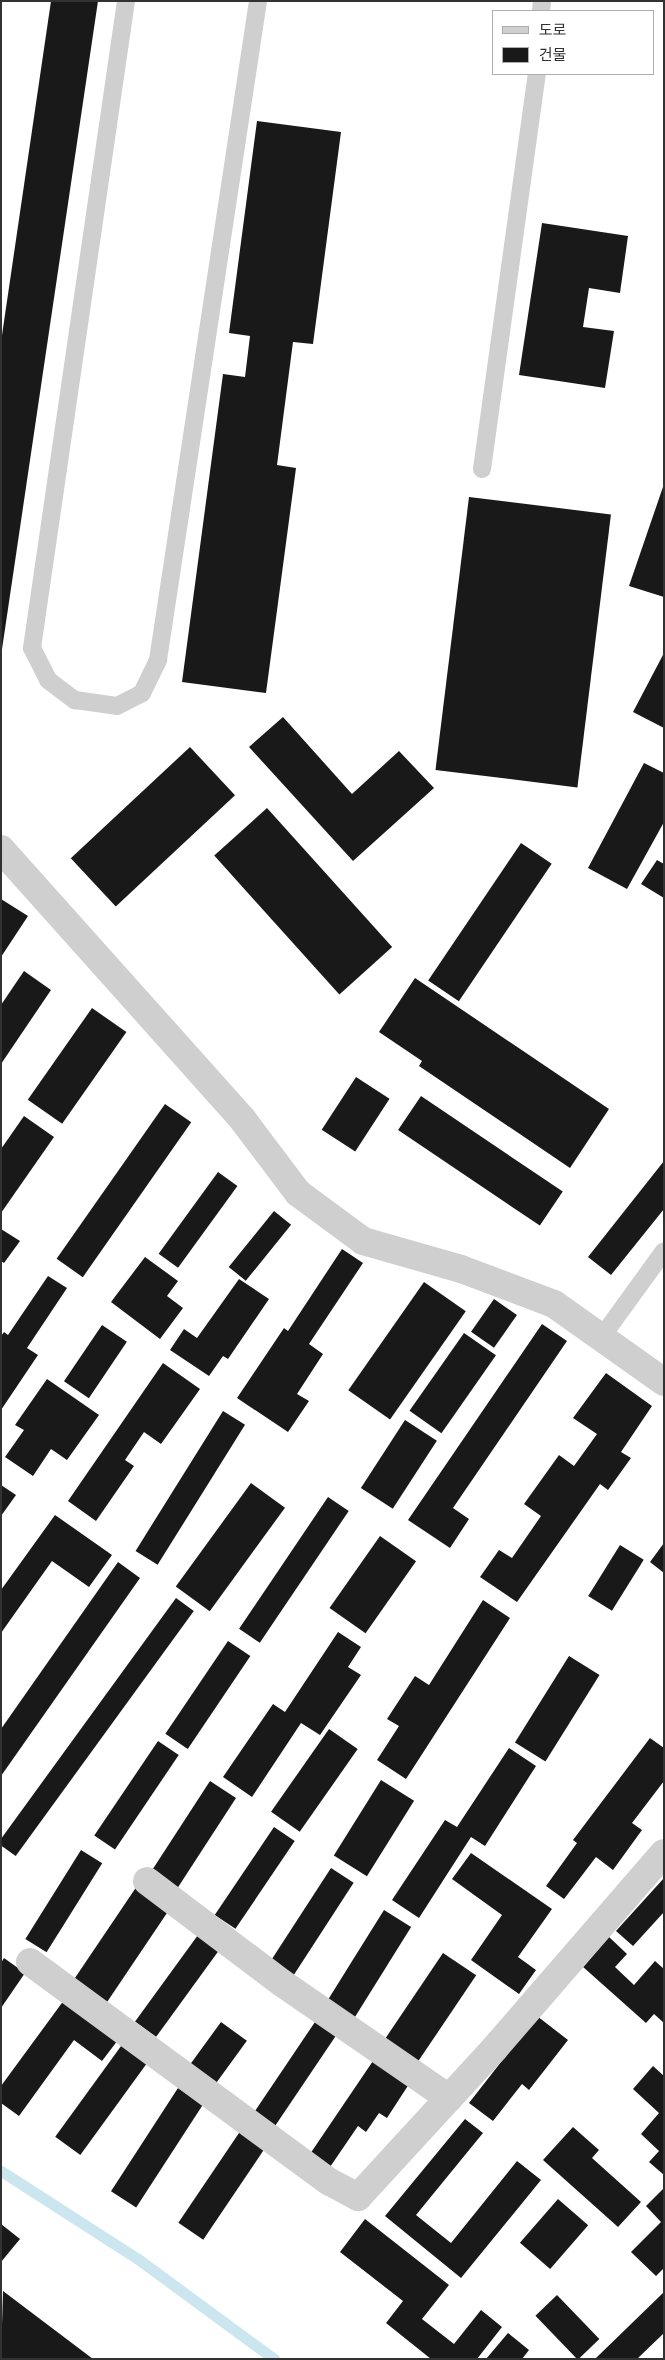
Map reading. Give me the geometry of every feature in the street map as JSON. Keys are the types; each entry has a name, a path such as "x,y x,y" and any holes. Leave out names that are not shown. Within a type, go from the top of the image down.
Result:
{"street":[{"path":"1,849 243,1120 298,1193 363,1241 461,1269 554,1304 664,1382"},
{"path":"30,1962 330,2182 358,2197 449,2098 664,1852"},
{"path":"147,1881 282,1983 449,2098"}],"lane":[{"path":"126,1 32,648 48,680 76,700 116,706 142,693 158,660 258,1"},
{"path":"482,469 537,75"},
{"path":"601,1338 664,1251"}],"building":[{"path":"51,1 98,1 1,656 1,342"},
{"path":"257,121 341,132 313,344 293,342 277,465 296,468 266,693 182,682 223,374 245,377 250,336 229,333"},
{"path":"542,223 628,236 620,293 589,288 583,327 614,331 605,388 519,375"},
{"path":"664,484 664,597 629,586"},
{"path":"469,497 611,514 577,787 435,770"},
{"path":"664,653 664,728 633,712"},
{"path":"283,717 352,794 399,751 434,788 353,861 249,747"},
{"path":"190,747 235,795 116,906 71,858"},
{"path":"644,763 664,773 664,822 627,889 588,868"},
{"path":"267,808 392,947 339,994 214,856"},
{"path":"521,843 552,864 459,1001 428,981"},
{"path":"657,860 664,864 664,898 641,884"},
{"path":"1,899 28,916 1,957"},
{"path":"24,971 51,990 1,1064 1,1005"},
{"path":"415,978 609,1109 570,1168 419,1066 422,1061 379,1032"},
{"path":"92,1008 126,1032 62,1124 28,1100"},
{"path":"356,1077 390,1099 355,1152 322,1130"},
{"path":"421,1096 563,1192 540,1226 398,1130"},
{"path":"165,1104 191,1122 83,1277 57,1259"},
{"path":"24,1116 54,1137 1,1213 1,1149"},
{"path":"664,1161 664,1209 611,1275 588,1257"},
{"path":"218,1172 237,1186 178,1268 159,1254"},
{"path":"274,1211 291,1225 246,1281 229,1267"},
{"path":"1,1229 20,1241 4,1263 1,1261"},
{"path":"342,1249 363,1263 309,1344 323,1354 297,1394 309,1401 288,1432 237,1398 284,1328 288,1331"},
{"path":"145,1257 178,1281 167,1296 183,1308 160,1339 111,1302"},
{"path":"48,1276 67,1288 27,1348 38,1355 1,1410 1,1336 4,1332 8,1335"},
{"path":"239,1279 269,1299 228,1359 223,1356 209,1376 170,1350 184,1329 197,1338"},
{"path":"424,1282 466,1311 390,1419 348,1390"},
{"path":"494,1299 517,1315 494,1348 471,1332"},
{"path":"542,1324 567,1341 453,1508 469,1519 450,1548 408,1520"},
{"path":"102,1325 127,1342 89,1398 64,1381"},
{"path":"464,1333 496,1355 441,1433 410,1411"},
{"path":"163,1363 200,1389 161,1444 144,1432 125,1460 134,1466 96,1521 68,1501"},
{"path":"606,1373 652,1406 621,1452 631,1458 608,1490 600,1484 517,1602 480,1577 499,1550 512,1558 541,1516 524,1504 559,1455 574,1466 597,1434 573,1418"},
{"path":"47,1379 99,1415 67,1460 51,1449 33,1476 5,1457 24,1430 15,1425"},
{"path":"223,1411 245,1425 158,1565 136,1551"},
{"path":"405,1420 437,1441 393,1509 361,1488"},
{"path":"251,1483 285,1508 210,1611 176,1587"},
{"path":"1,1485 16,1495 1,1516"},
{"path":"328,1497 349,1511 260,1643 239,1629"},
{"path":"55,1515 112,1555 89,1587 52,1561 1,1633 1,1590"},
{"path":"380,1536 416,1561 366,1633 330,1608"},
{"path":"664,1543 664,1573 650,1562"},
{"path":"620,1545 644,1560 612,1611 588,1596"},
{"path":"118,1562 140,1578 1,1776 1,1729"},
{"path":"176,1598 194,1611 16,1856 1,1845 1,1839"},
{"path":"483,1600 510,1618 406,1779 377,1760 399,1726 387,1719 415,1676 429,1685"},
{"path":"338,1632 361,1647 348,1667 361,1675 320,1735 301,1723 252,1797 223,1777 273,1704 285,1712"},
{"path":"228,1641 250,1656 188,1749 165,1734"},
{"path":"569,1656 600,1675 545,1762 515,1743"},
{"path":"329,1729 358,1749 300,1832 271,1812"},
{"path":"650,1738 664,1748 664,1781 632,1823 642,1830 613,1870 596,1857 564,1899 546,1886 577,1843 573,1840"},
{"path":"158,1741 179,1755 115,1849 94,1836"},
{"path":"509,1748 536,1766 485,1846 471,1837 419,1918 392,1900 445,1820 457,1827"},
{"path":"381,1780 414,1801 367,1876 334,1855"},
{"path":"210,1781 236,1798 176,1890 150,1873"},
{"path":"274,1827 295,1841 235,1929 215,1915"},
{"path":"81,1850 102,1863 47,1952 25,1939"},
{"path":"471,1853 552,1909 518,1957 536,1970 519,1994 471,1960 502,1915 452,1879"},
{"path":"331,1868 354,1883 293,1977 270,1962"},
{"path":"664,1878 664,1912 633,1946 616,1931"},
{"path":"137,1886 170,1908 106,2003 73,1981"},
{"path":"384,1910 411,1927 353,2019 326,2002"},
{"path":"198,1935 219,1950 156,2037 135,2022"},
{"path":"608,1936 627,1954 615,1967 634,1985 655,1961 664,1969 664,2023 654,2014 646,2023 582,1966"},
{"path":"443,1953 476,1975 418,2062 385,2039"},
{"path":"4,1958 25,1973 1,2008 1,1963"},
{"path":"67,1996 121,2036 102,2061 74,2040 19,2116 1,2103 1,2086"},
{"path":"537,2016 568,2040 529,2090 522,2084 493,2121 469,2103"},
{"path":"317,2019 338,2033 275,2127 254,2113"},
{"path":"221,2022 247,2041 214,2086 188,2067"},
{"path":"124,2042 149,2060 80,2155 55,2137"},
{"path":"375,2058 411,2081 387,2118 379,2113 366,2132 358,2126 330,2167 310,2154"},
{"path":"653,2066 664,2076 664,2175 649,2162 659,2151 641,2134 659,2113 633,2089"},
{"path":"178,2088 203,2104 136,2207 111,2191"},
{"path":"465,2119 483,2133 416,2215 451,2243 517,2161 541,2180 461,2278 385,2216"},
{"path":"573,2127 599,2150 592,2158 641,2202 618,2227 543,2160"},
{"path":"241,2130 266,2147 203,2240 178,2223"},
{"path":"664,2188 664,2268 656,2276 631,2252 661,2222 646,2206"},
{"path":"558,2199 588,2225 550,2269 520,2243"},
{"path":"365,2219 449,2285 422,2319 454,2344 481,2310 502,2327 477,2359 431,2359 386,2323 403,2301 340,2252"},
{"path":"1,2224 20,2239 1,2262"},
{"path":"3,2291 93,2359 1,2359"},
{"path":"664,2292 664,2333 637,2359 595,2359"},
{"path":"557,2295 599,2339 577,2359 535,2316"},
{"path":"508,2333 529,2350 522,2359 486,2359"}],"waterway":[{"path":"1,2171 138,2259 274,2359"}]}
